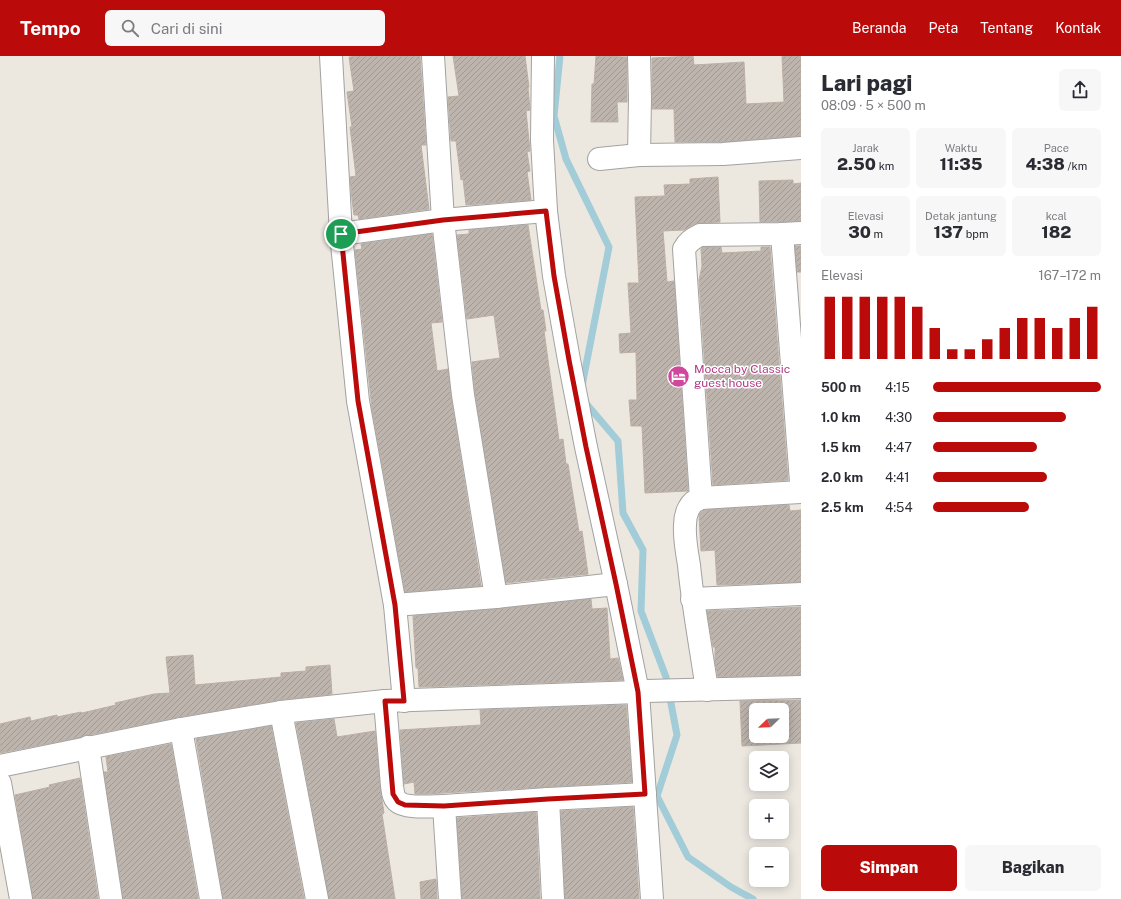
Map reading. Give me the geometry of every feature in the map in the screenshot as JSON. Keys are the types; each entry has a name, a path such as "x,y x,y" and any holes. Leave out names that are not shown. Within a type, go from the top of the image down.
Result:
{"street":[{"path":"331,56 341,234 358,401 395,605 395,701 392,786 394,797 398,802 405,805 444,806 645,794"},
{"path":"433,56 443,220 463,395 496,597"},
{"path":"543,56 542,140 546,211 554,276 586,447 616,584 642,691 645,794 652,899"},
{"path":"639,56 639,155"},
{"path":"599,159 639,155 723,154 801,148"},
{"path":"341,234 443,220 546,211"},
{"path":"701,498 684,250 692,239 700,235 791,234 801,482"},
{"path":"702,689 684,526 690,505 694,501 701,498 801,492"},
{"path":"395,605 496,597 616,584"},
{"path":"692,599 801,594"},
{"path":"0,766 181,729 281,712 395,701 642,691 801,687"},
{"path":"281,712 317,899"},
{"path":"181,729 210,899"},
{"path":"88,747 111,899"},
{"path":"0,783 21,899"},
{"path":"548,799 553,899"},
{"path":"444,806 450,899"}],"building":[{"path":"420,56 426,145 421,145 429,209 359,219 358,215 354,215 350,177 356,176 350,127 352,127 347,92 354,91 349,57"},
{"path":"453,56 525,56 530,110 526,111 530,151 527,152 530,171 527,172 531,200 466,205 456,141 451,141 448,97 459,96"},
{"path":"596,56 627,57 627,102 617,102 618,122 591,122 592,84 594,84"},
{"path":"693,56 694,65 744,62 746,104 784,102 782,56 801,56 801,136 722,142 675,142 674,109 652,109 652,58"},
{"path":"718,177 720,222 694,224 684,230 663,231 667,282 674,281 688,491 645,493 642,426 631,426 629,400 637,400 636,352 620,353 619,334 631,333 628,283 639,283 635,197 665,196 664,185 690,184 690,179"},
{"path":"793,180 793,184 801,183 801,221 760,222 759,181"},
{"path":"528,225 541,310 543,310 546,331 544,331 559,440 563,439 566,464 568,464 579,532 582,531 588,574 506,583 475,393 472,362 500,358 494,315 467,319 457,235 469,234 469,230"},
{"path":"432,234 442,322 431,323 437,371 448,369 451,397 481,586 405,592 372,409 355,250 362,249 361,244"},
{"path":"795,246 801,246 801,272 797,272"},
{"path":"703,247 721,247 722,253 761,251 761,247 770,247 788,480 713,485 699,280 702,266 701,249"},
{"path":"789,505 790,511 801,510 801,582 717,585 715,550 701,551 699,515 704,510"},
{"path":"591,599 592,609 607,608 610,659 618,658 623,680 419,687 418,668 416,668 413,616"},
{"path":"801,607 801,675 718,677 715,662 715,647 713,647 707,611"},
{"path":"193,655 195,685 281,677 281,673 306,671 306,667 330,665 332,694 279,700 179,717 0,753 0,724 30,717 31,721 57,715 57,717 82,713 116,705 115,703 154,694 170,693 166,657"},
{"path":"801,700 801,743 742,746 740,701"},
{"path":"626,705 632,782 426,794 415,794 414,782 404,784 400,730 481,725 480,710"},
{"path":"334,719 337,737 375,731 384,813 382,814 395,899 329,899 296,723"},
{"path":"271,726 304,899 223,899 196,739"},
{"path":"171,744 198,899 123,899 104,772 108,772 106,757"},
{"path":"80,778 98,899 33,899 15,795"},
{"path":"633,807 639,899 565,899 561,811"},
{"path":"536,812 540,899 462,899 457,818"},
{"path":"436,879 437,899 421,899 420,882"}],"waterway":[{"path":"560,56 554,116 566,159 609,247 582,386"},
{"path":"584,401 618,441 623,513 643,550 641,611 666,677 677,735 657,796 688,857 731,887 753,899"}],"place":[{"name":"Mocca by Classic guest house","path":"679,376"}],"route":[{"path":"546,211 554,276 569,360 638,692 645,794 444,806 405,805 398,802 394,797 385,701 404,701 395,605 358,401 341,234 443,220 546,211"}]}
